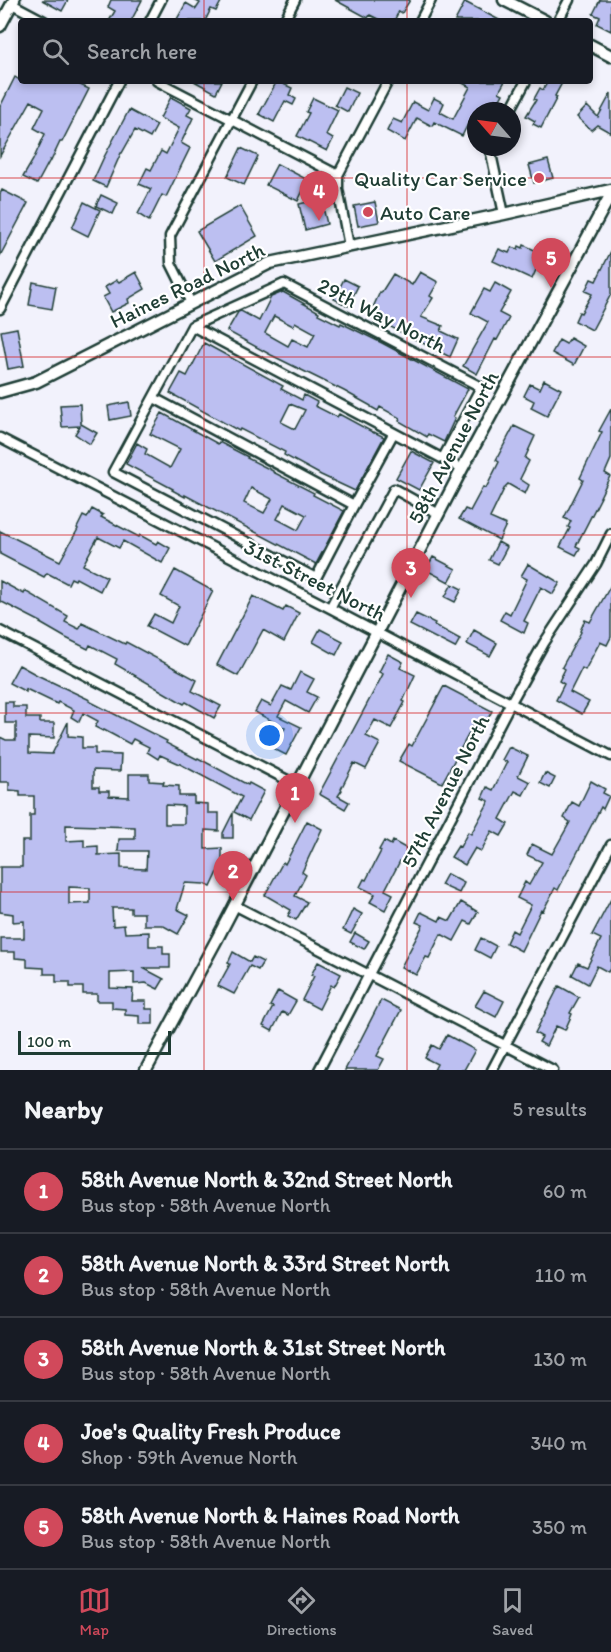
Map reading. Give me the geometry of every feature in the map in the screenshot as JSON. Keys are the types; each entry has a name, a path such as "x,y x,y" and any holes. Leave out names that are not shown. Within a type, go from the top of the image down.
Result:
{"street":[{"path":"152,18 161,0"},
{"path":"286,18 295,0"},
{"path":"422,18 431,0"},
{"path":"504,0 539,18"},
{"path":"559,18 568,0"},
{"path":"0,27 13,2 39,18"},
{"path":"593,47 611,56"},
{"path":"0,309 117,84"},
{"path":"163,84 339,175"},
{"path":"191,303 171,263 170,236 250,84"},
{"path":"349,246 338,189 339,175 386,84"},
{"path":"515,102 524,84"},
{"path":"492,156 504,214"},
{"name":"Haines Road North","path":"0,392 36,382 270,263 611,192"},
{"name":"58th Avenue North","path":"146,1070 378,633 462,469 611,192"},
{"name":"29th Way North","path":"192,326 284,284 481,387 443,458"},
{"path":"393,434 316,578 113,472 192,326 462,469"},
{"path":"154,398 354,505"},
{"name":"31st Street North","path":"0,438 611,756"},
{"path":"330,608 394,489 439,514"},
{"name":"57th Avenue North","path":"319,1070 510,704 544,643 596,564 611,534"},
{"path":"0,631 297,784"},
{"path":"492,1070 611,845"},
{"path":"234,905 553,1070"}],"building":[{"path":"42,0 68,0 62,11"},
{"path":"111,0 142,0 133,18 111,18 115,11 108,7"},
{"path":"194,0 222,0 216,11 211,9 206,18 178,18 186,3 196,9 200,3"},
{"path":"335,0 410,0 402,13 399,11 396,18 376,18 370,15 368,18"},
{"path":"600,0 611,0 611,31 597,24 600,17 593,14"},
{"path":"465,2 495,18 457,18"},
{"path":"15,77 18,79 18,84 78,84 89,89 37,184 23,177 45,134 34,128 44,108 31,101 0,156 0,107"},
{"path":"200,84 220,84 216,93"},
{"path":"275,84 283,84 292,88 289,95 296,99 293,105 285,101 274,122 259,114"},
{"path":"464,84 503,84 499,92 503,94 499,101 495,99 494,102 467,102 467,126 462,136 434,122 432,126 417,118 405,141 387,131 393,119 402,123 413,102 428,110 434,98 444,103 440,112 453,119 470,87"},
{"path":"546,84 561,84 541,128 533,124 535,121 526,116 540,88 543,90"},
{"path":"344,87 357,93 348,112 335,105"},
{"path":"611,93 611,133 597,125 591,130 577,117 587,106 598,117"},
{"path":"171,97 191,108 187,115 193,118 181,143 190,148 166,197 162,195 149,221 138,214 151,189 139,184 147,168 151,170 161,151 166,154 179,128 160,118"},
{"path":"313,98 338,110 326,135 333,139 327,151 297,136 309,113 306,112"},
{"path":"129,110 157,125 150,138 135,130 121,153 106,187 93,181"},
{"path":"241,148 258,156 244,185 227,177"},
{"path":"548,160 553,178 534,183 529,165"},
{"path":"277,164 308,180 298,201 266,185"},
{"path":"2,190 28,203 0,256 0,194"},
{"path":"101,195 118,203 113,214 96,206"},
{"path":"321,199 327,224 305,230 299,204"},
{"path":"84,202 100,210 88,236 72,228"},
{"path":"375,202 379,222 358,226 354,206"},
{"path":"240,206 257,236 215,261 197,231"},
{"path":"524,245 543,254 532,279 493,261 499,249 509,253 512,247 518,249 519,246 523,248"},
{"path":"611,251 611,294 592,330 575,321 592,294 585,291 591,279 596,281"},
{"path":"136,272 145,289 128,299 129,303 111,312 103,297 109,294 105,287"},
{"path":"420,272 438,282 430,296 433,298 421,317 443,326 441,331 458,339 450,357 369,316 380,292 393,274 412,285"},
{"path":"344,279 358,286 348,306 334,299"},
{"path":"33,282 56,287 52,309 29,305"},
{"path":"495,283 511,292 499,313 509,318 477,374 463,366 488,322 471,313 484,289 490,292"},
{"path":"283,292 319,312 318,314 382,343 468,389 453,417 455,418 444,442 428,434 427,437 380,407 378,411 227,331 238,312 241,311 259,321 271,297","holes":["274,316 293,326 295,322 315,333 308,347 292,339 288,346 265,333"]},
{"path":"17,328 24,366 8,369 1,331"},
{"path":"570,338 584,346 574,365 552,353 559,340 566,344"},
{"path":"204,343 283,386 281,389 302,400 304,395 317,402 315,406 337,417 339,414 384,437 355,491 170,393 181,373 187,376","holes":["290,404 305,410 295,429 281,422"]},
{"path":"544,380 561,389 547,416 531,408 534,401 524,396 530,384 540,389"},
{"path":"129,402 131,416 110,420 108,406"},
{"path":"80,404 81,424 97,433 90,444 75,434 80,426 62,427 60,405"},
{"path":"611,409 611,459 605,473 610,476 576,546 580,548 576,555 560,547 570,528 568,527 571,521 564,518 583,480 580,478 602,432 599,431"},
{"path":"162,413 218,444 219,442 248,457 344,511 316,564 126,464 137,443 147,449 145,454 170,468 180,449 150,434","holes":["251,488 272,499 264,513 244,503","285,504 306,515 298,530 277,519"]},
{"path":"514,426 535,436 525,458 529,461 520,479 529,485 525,494 508,484 505,487 490,518 506,525 499,540 459,519 465,509 470,511 483,487 486,488 499,462 496,460"},
{"path":"411,451 434,463 419,490 396,478"},
{"path":"92,509 103,515 101,517 139,537 140,535 156,544 158,541 170,548 162,563 123,541 119,548 98,537 83,565 107,577 100,591 76,578 75,580 71,578 68,584 47,573 44,577 0,554 0,531 60,561 83,516 87,518"},
{"path":"498,542 507,547 498,564 489,560"},
{"path":"433,557 456,569 449,582 426,570"},
{"path":"528,564 560,583 553,594 541,587 524,621 528,623 524,633 500,620 505,611 510,614 527,579 521,576"},
{"path":"175,570 213,591 185,646 147,626 154,614 171,623 179,606 161,596"},
{"path":"0,581 24,594 25,591 68,616 65,622 79,629 82,623 125,644 126,642 197,680 192,691 221,706 214,718 186,702 184,704 115,664 117,659 90,645 88,649 0,601"},
{"path":"452,584 462,589 455,602 445,597"},
{"path":"611,585 611,637 607,645 600,642 585,670 582,668 570,692 589,702 582,714 556,700 564,684 559,681 565,669 562,667 585,620 590,622"},
{"path":"253,596 283,611 286,606 299,613 284,642 263,630 238,676 217,665"},
{"path":"416,614 460,639 455,648 410,625"},
{"path":"320,629 343,641 336,655 313,642"},
{"path":"474,630 497,643 490,656 467,644"},
{"path":"388,654 403,662 400,668 415,675 403,701 405,702 391,728 375,720 366,736 380,743 366,769 354,763 338,796 349,802 345,809 319,794 383,674 379,672"},
{"path":"19,665 90,700 197,759 264,791 249,820 234,812 242,797 180,764 160,755 158,759 147,752 149,747 133,739 130,744 95,727 98,721 83,713 79,722 71,717 74,710 9,683"},
{"path":"300,672 314,679 307,692 317,697 308,713 286,701 278,716 301,727 286,755 274,749 285,728 255,712 261,701 271,706 282,686 291,690"},
{"path":"444,686 492,711 481,731 473,726 442,783 399,761 409,744 412,746"},
{"path":"5,702 13,702 13,707 26,707 26,718 40,718 40,723 54,723 54,738 29,737 29,753 52,754 68,722 68,736 82,737 82,748 95,748 95,754 121,755 120,771 93,770 93,787 99,787 99,791 109,791 109,796 129,797 129,774 149,774 149,781 179,786 179,796 194,796 194,803 208,804 208,813 219,813 219,831 205,830 205,849 222,848 222,868 211,887 204,884 185,883 177,909 189,915 178,934 162,925 144,925 144,913 131,913 131,908 112,908 113,926 124,925 125,933 149,932 149,946 163,946 163,954 170,954 170,968 143,968 164,979 158,989 146,983 134,984 134,972 110,973 110,988 133,989 132,1001 146,1001 146,1009 153,1009 153,1024 139,1024 139,1016 125,1015 125,1009 112,1008 112,1001 97,1001 97,994 83,994 83,987 70,987 70,982 56,982 56,974 44,974 44,968 27,967 27,959 15,958 15,952 1,952 1,938 24,938 24,921 13,922 13,914 0,912 0,867 22,867 22,841 30,841 30,815 34,815 34,796 20,796 20,791 9,790 9,782 0,782 0,737 6,740 16,740 16,723 5,723","holes":["165,805 184,806 184,824 165,824","66,825 135,827 135,839 119,839 118,851 147,851 146,869 121,868 121,854 98,855 98,846 84,847 84,840 66,841","69,887 90,888 90,903 69,904"]},
{"path":"509,747 528,756 518,776 530,782 523,795 515,791 500,819 508,824 501,836 492,831 481,851 475,848 465,865 451,857 458,846 460,847 468,832 471,834 489,801 482,798 487,787 493,790 507,762 502,760"},
{"path":"545,773 555,778 550,788 540,783"},
{"path":"591,781 605,789 603,793 609,796 558,890 555,888 543,911 541,910 521,951 506,943 512,930 517,933 531,905 517,898 525,882 529,885 542,862 527,855 532,844 552,854 570,822 564,818 572,802 579,806"},
{"path":"233,813 233,838 223,838 223,833"},
{"path":"307,821 322,829 302,872 306,875 295,896 307,902 296,920 288,916 291,910 265,895 283,862 285,864"},
{"path":"384,841 391,845 393,841 409,850 402,862 400,861 385,890 393,894 385,910 370,902 375,894 360,887 364,879 366,880"},
{"path":"447,874 464,883 459,893 441,885"},
{"path":"611,899 611,967 608,972 597,966 588,984 572,975 578,963 587,967 601,939 592,935"},
{"path":"461,902 478,912 471,924 465,921 454,941 441,934 429,958 426,957 416,975 401,967 423,925 416,922 421,912 439,921 441,917 450,921"},
{"path":"353,909 362,914 351,934 343,930"},
{"path":"355,933 369,941 364,949 350,942"},
{"path":"481,938 496,946 490,958 475,950"},
{"path":"233,952 250,962 253,957 263,962 258,970 250,966 234,994 218,986 230,964 228,963"},
{"path":"318,962 341,974 334,987 331,985 319,1009 302,1000"},
{"path":"559,986 579,997 570,1013 572,1014 565,1030 556,1026 546,1046 539,1042 542,1037 535,1033"},
{"path":"278,991 296,1001 288,1015 282,1012 272,1031 263,1026"},
{"path":"484,991 504,1001 496,1017 475,1006"},
{"path":"381,1000 401,1010 377,1056 384,1059 378,1070 345,1070"},
{"path":"447,1035 475,1050 464,1070 434,1070 437,1064 425,1058 432,1045 439,1049"}],"place":[{"name":"Quality Car Service","path":"539,178"},
{"name":"Auto Care","path":"368,212"},
{"name":"Joe's Quality Fresh Produce","path":"319,221"},
{"name":"58th Avenue North & Haines Road North","path":"551,288"},
{"name":"58th Avenue North & 31st Street North","path":"411,598"},
{"name":"58th Avenue North & 32nd Street North","path":"295,823"},
{"name":"58th Avenue North & 33rd Street North","path":"233,901"}]}
